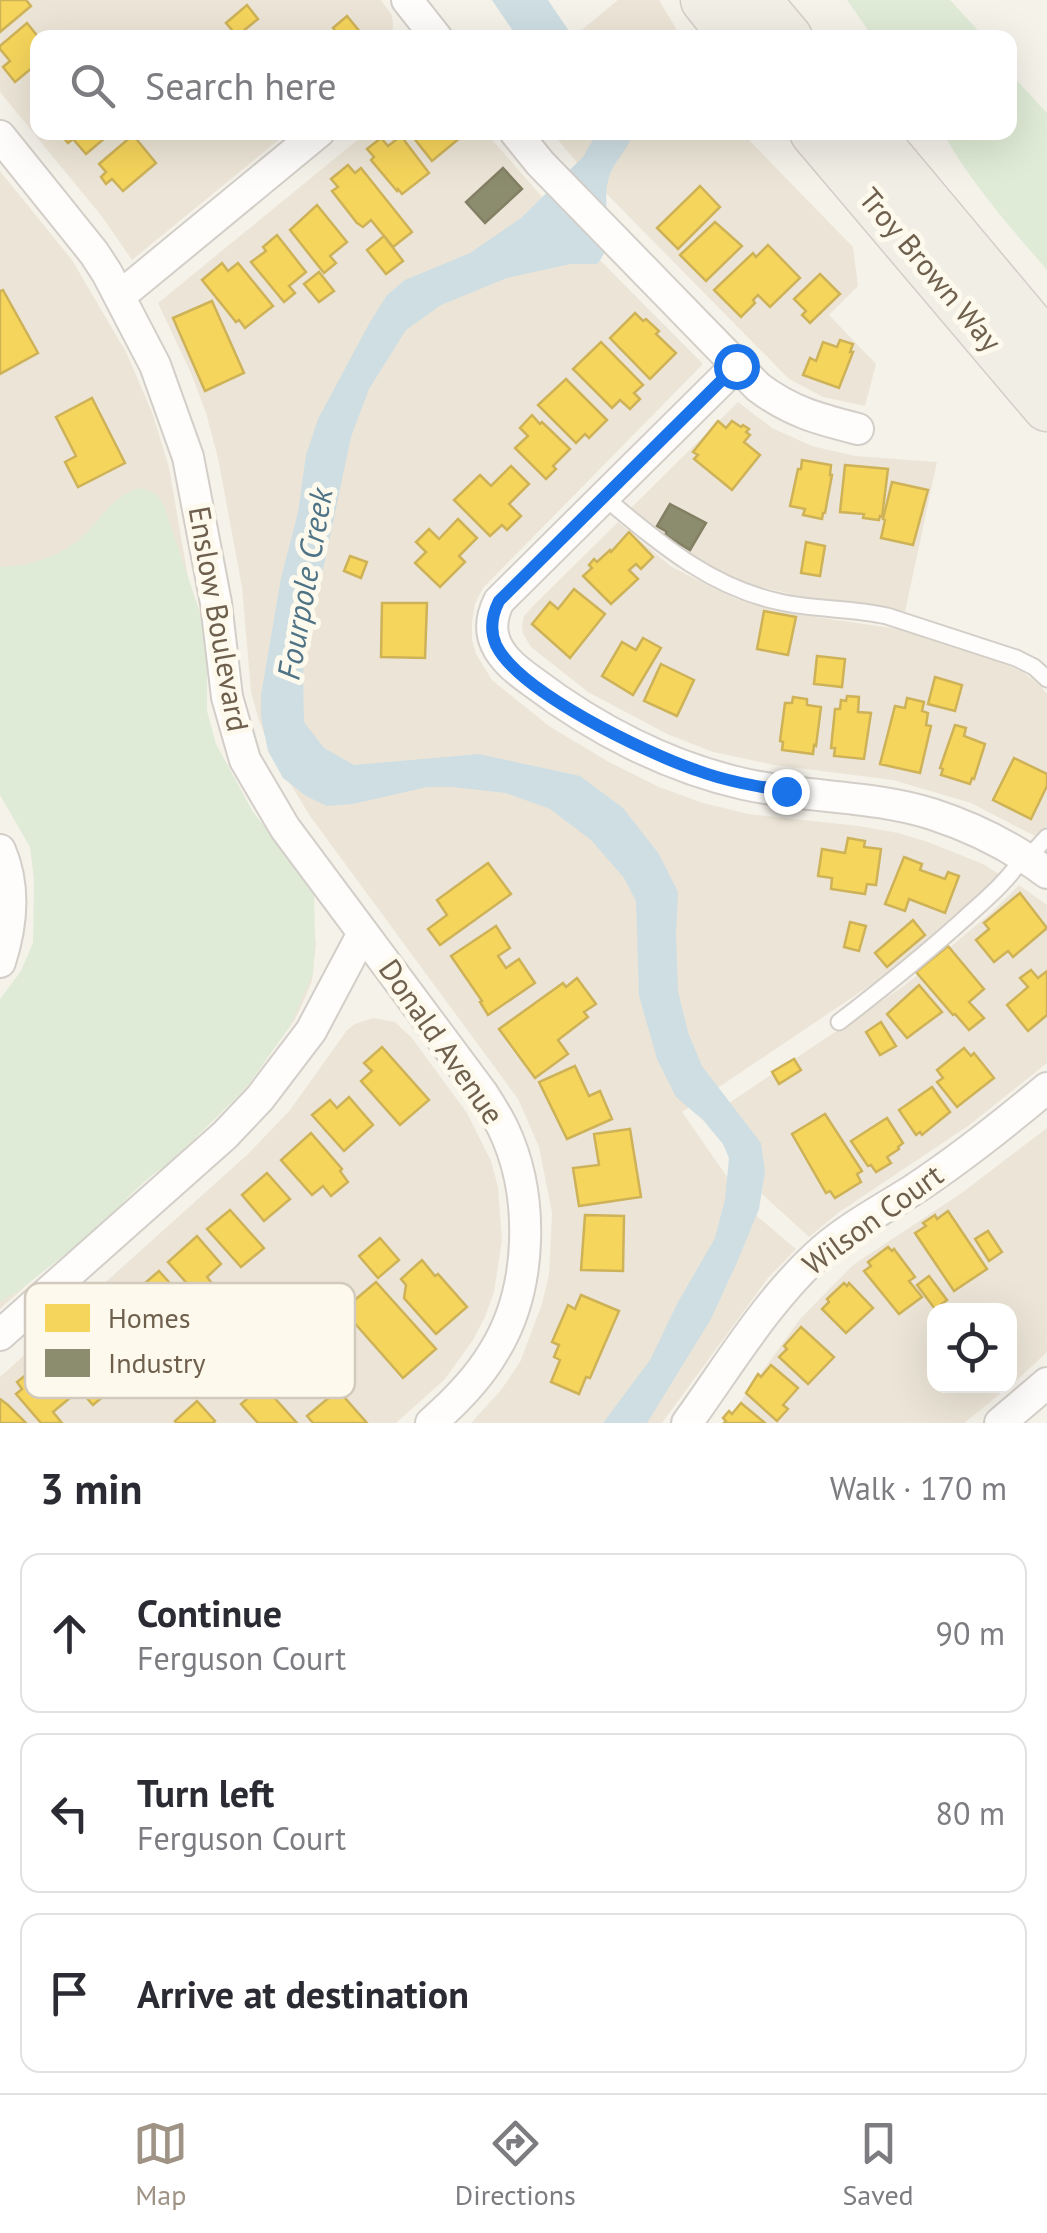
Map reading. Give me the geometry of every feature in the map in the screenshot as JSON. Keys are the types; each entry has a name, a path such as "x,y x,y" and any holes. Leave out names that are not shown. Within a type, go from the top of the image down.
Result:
{"main road":[{"path":"705,0 729,30"},
{"path":"756,0 781,30"},
{"name":"Troy Brown Way","path":"821,140 1047,407"},
{"name":"Troy Brown Way","path":"875,140 1047,346"}],"street":[{"path":"406,0 430,30"},
{"name":"Enslow Boulevard","path":"0,136 94,253 156,365 188,457 216,603 226,697 245,760 285,828 363,933"},
{"path":"120,296 309,140"},
{"path":"522,140 736,366 776,401 800,413 858,429"},
{"path":"736,366 499,601 492,614 496,644 518,671 593,723 663,758 753,786 865,799 920,811 1036,857"},
{"path":"0,850 10,885 11,915 0,962"},
{"path":"59,1283 225,1135 260,1098 311,1031 363,933"},
{"name":"Donald Avenue","path":"363,933 483,1094 504,1130 524,1202 525,1243 512,1316 474,1382 432,1423"},
{"name":"Wilson Court","path":"687,1423 776,1299 826,1247 983,1141 1047,1088"},
{"path":"0,1336 25,1314"},
{"path":"1000,1423 1047,1383"}],"lane":[{"path":"604,496 670,552 716,580 747,593 777,602 887,616 1016,658 1034,667 1047,680"},
{"path":"839,1022 920,958 1011,874 1036,857"}],"shaded area":[{"path":"0,0 381,0 392,15 393,30 30,30 30,129 0,92"},
{"path":"618,0 659,0 677,30 582,30"},
{"path":"39,140 278,140 132,260"},
{"path":"357,140 492,140 580,240 703,364 483,588 475,604 472,640 492,680 549,726 659,787 749,814 898,833 983,864 1001,875 893,970 682,1112 751,1211 796,1249 768,1278 662,1423 471,1423 520,1362 542,1304 549,1274 552,1213 539,1147 518,1099 310,816 272,754 251,692 242,587 218,458 191,373 158,303"},
{"path":"558,140 749,140 853,247 858,286 829,315 876,364 865,406 823,397 789,379"},
{"path":"0,171 72,260 126,352 152,412 169,467 192,601 197,671 215,749 314,927 316,943 312,981 305,998 294,1021 255,1073 215,1116 0,1309 0,1007 13,992 38,937 40,861 0,785"},
{"path":"738,402 772,428 812,446 855,456 937,462 905,612 752,585 684,551 631,508"},
{"path":"618,522 672,567 734,598 774,611 899,629 1021,671 1047,694 1047,828 1039,838 971,803 893,780 774,765 713,752 667,734 588,692 531,647 522,625 531,608"},
{"path":"1019,885 1047,905 1047,1063 968,1126 838,1213 809,1237 762,1194 708,1117 905,985"},
{"path":"373,1018 395,1022 412,1038 467,1113 491,1161 498,1187 502,1240 494,1292 473,1340 445,1379 396,1423 0,1423 0,1377 25,1355 25,1398 355,1398 355,1283 105,1283 248,1154 290,1110 355,1024"},
{"path":"1047,1128 1047,1352 1017,1380 1017,1303 927,1303 927,1393 1001,1393 964,1423 725,1423 800,1319 853,1265 963,1192"}],"green space":[{"path":"847,0 950,0 978,30 868,30"},
{"path":"1017,81 1047,113 1047,270 978,187 947,140 1017,140"},
{"path":"140,488 154,494 164,505 207,634 207,711 216,744 253,812 304,876 314,895 313,973 290,1026 234,1100 105,1223 0,1302 0,999 21,971 33,943 34,879 30,847 0,795 0,567 38,561 62,551"}],"water":[{"path":"492,0 548,0 568,30 512,30"},
{"name":"Fourpole Creek","path":"593,140 630,140 608,181 607,245 597,264 571,264 507,278 441,305 406,330 369,389 351,437 311,611 303,673 304,722 324,748 354,765 479,754 580,776 623,808 659,854 678,892 678,991 688,1032 702,1066 761,1143 765,1171 759,1209 711,1319 647,1423 603,1423 650,1360 715,1238 725,1199 729,1158 703,1120 676,1097 657,1059 639,996 636,901 624,878 591,840 550,809 506,793 427,787 327,806 283,778 268,751 261,717 261,695 281,578 298,512 306,455 318,419 370,322 387,295 405,280 470,253 521,218 583,157"}],"building: Homes":[{"path":"0,0 26,0 31,6 0,32"},
{"path":"247,5 258,19 244,30 232,30 226,23"},
{"path":"347,16 358,30 335,30"},
{"path":"27,23 33,30 30,70 15,82 3,67 10,61 0,46"},
{"path":"74,140 103,140 86,154"},
{"path":"127,140 137,140 156,163 123,191 112,179 106,184 101,177 106,172 99,164"},
{"path":"378,140 388,146 404,140 429,173 402,194 371,160 374,157 367,149"},
{"path":"415,140 457,140 432,161"},
{"path":"348,165 355,173 361,168 412,232 393,247 371,220 363,227 357,223 332,191 338,187 331,179"},
{"path":"700,186 720,207 678,249 657,228"},
{"path":"317,205 347,242 330,256 336,263 324,273 290,230"},
{"path":"715,222 742,246 706,281 680,255"},
{"path":"277,235 306,272 289,286 295,293 284,302 251,262 266,251 263,247"},
{"path":"384,236 403,261 386,274 367,250"},
{"path":"768,245 800,278 770,307 758,295 741,317 714,290 753,253 756,257"},
{"path":"222,263 228,271 238,263 273,306 245,328 202,280"},
{"path":"319,272 334,291 319,302 304,284"},
{"path":"820,274 840,294 810,323 802,315 806,311 794,299"},
{"path":"3,290 38,353 0,374 0,291"},
{"path":"212,301 244,373 205,391 173,318"},
{"path":"635,313 659,331 656,334 676,353 650,379 610,338"},
{"path":"840,340 853,344 853,352 839,388 803,375 810,358 816,361 823,342 837,347"},
{"path":"601,342 643,385 634,393 640,399 630,409 620,400 612,408 573,369"},
{"path":"566,379 607,420 589,438 585,434 576,443 538,405"},
{"path":"92,398 125,463 78,487 65,462 76,456 56,417"},
{"path":"532,415 570,449 546,479 515,448 528,436 520,428"},
{"path":"718,421 726,428 732,421 749,429 746,432 750,435 744,442 760,455 732,490 694,459 698,455 693,452"},
{"path":"802,460 831,465 822,519 803,515 805,509 790,506"},
{"path":"845,465 888,469 879,520 840,512"},
{"path":"511,466 529,484 509,504 521,516 507,530 502,525 490,536 454,500 480,475 491,486"},
{"path":"892,482 928,490 913,545 881,538"},
{"path":"458,519 477,538 459,556 465,562 440,587 415,563 426,552 416,542 429,529 439,539"},
{"path":"629,532 653,557 641,569 636,564 629,570 638,579 611,604 583,576 592,568 589,565 594,559 597,562 611,552"},
{"path":"806,542 825,546 820,576 801,573"},
{"path":"350,556 367,562 361,578 344,571"},
{"path":"574,589 605,614 570,658 532,624 550,602 558,609"},
{"path":"382,603 427,603 425,658 381,657"},
{"path":"764,611 796,617 788,655 757,649"},
{"path":"643,638 661,648 633,695 602,676 622,642 636,650"},
{"path":"817,656 845,659 842,687 814,684"},
{"path":"661,664 694,680 677,716 644,701"},
{"path":"935,677 962,685 955,711 928,704"},
{"path":"847,696 859,697 858,712 871,713 864,759 834,756 835,748 831,748 835,709 840,709 841,700 846,701"},
{"path":"793,697 821,707 813,754 782,750 785,703 792,703"},
{"path":"907,698 924,702 922,711 928,713 926,725 931,726 920,773 880,764 895,706 905,708"},
{"path":"955,725 966,728 964,736 985,744 970,784 941,775"},
{"path":"1014,758 1047,774 1047,786 1031,819 993,800"},
{"path":"848,838 865,841 864,847 881,849 876,885 867,884 865,894 831,889 832,878 818,876 822,849 845,853"},
{"path":"904,857 922,864 920,870 945,879 948,872 959,876 945,913 909,899 905,911 885,904"},
{"path":"488,863 511,894 440,945 428,929 447,915 437,900"},
{"path":"1020,893 1047,928 1013,957 1008,951 994,962 976,940 989,929 984,923"},
{"path":"913,920 925,935 887,967 875,953"},
{"path":"850,922 866,926 859,951 844,947"},
{"path":"496,926 510,948 498,956 506,968 519,959 535,983 488,1015 451,956"},
{"path":"948,946 984,989 969,1002 984,1018 969,1030 916,972"},
{"path":"1031,970 1038,978 1047,971 1047,1015 1028,1031 1007,1005 1028,987 1020,978"},
{"path":"577,978 596,1004 584,1012 588,1017 558,1040 568,1054 535,1078 499,1029 563,983 566,987"},
{"path":"919,985 942,1012 907,1038 887,1014"},
{"path":"881,1022 896,1046 880,1055 866,1032"},
{"path":"382,1047 429,1100 400,1125 361,1081 372,1071 364,1063"},
{"path":"964,1048 971,1056 974,1053 994,1078 957,1107 937,1082 943,1078 937,1070"},
{"path":"794,1059 801,1070 779,1084 772,1072"},
{"path":"575,1066 589,1096 600,1091 612,1119 567,1139 539,1082"},
{"path":"932,1087 950,1112 922,1135 916,1135 899,1110"},
{"path":"349,1097 373,1125 344,1151 312,1115 330,1100 337,1108"},
{"path":"825,1114 862,1171 857,1174 861,1182 835,1198 830,1191 826,1193 792,1134"},
{"path":"887,1118 903,1143 887,1157 891,1163 876,1172 851,1141"},
{"path":"630,1129 641,1197 579,1206 573,1168 599,1165 594,1134"},
{"path":"311,1133 342,1169 348,1182 331,1196 323,1186 312,1195 281,1160"},
{"path":"267,1173 290,1199 264,1221 242,1195"},
{"path":"230,1210 264,1248 241,1267 207,1229"},
{"path":"948,1211 987,1269 954,1291 915,1233 935,1215 937,1219"},
{"path":"585,1215 624,1216 623,1271 581,1270"},
{"path":"988,1231 1002,1252 989,1261 975,1239"},
{"path":"197,1236 221,1264 207,1277 210,1283 187,1283 168,1262"},
{"path":"380,1238 399,1260 378,1278 359,1256"},
{"path":"888,1247 894,1249 915,1277 909,1281 922,1297 899,1314 864,1271 871,1266 868,1262"},
{"path":"422,1260 467,1307 436,1334 404,1298 406,1285 401,1279"},
{"path":"159,1271 170,1283 145,1283"},
{"path":"929,1276 947,1300 930,1303 917,1285"},
{"path":"376,1282 436,1349 403,1378 355,1324 355,1300"},
{"path":"844,1283 849,1283 873,1308 846,1333 822,1309"},
{"path":"581,1295 619,1311 579,1394 551,1382 560,1360 554,1357 559,1345 552,1342 568,1305 575,1309"},
{"path":"801,1327 834,1357 808,1384 779,1357"},
{"path":"771,1365 798,1388 783,1405 788,1409 777,1421 746,1393 758,1374 761,1377"},
{"path":"25,1376 25,1398 70,1398 53,1412 62,1423 41,1423 16,1394 22,1389 17,1382"},
{"path":"248,1398 275,1398 297,1423 258,1423 241,1404"},
{"path":"328,1398 345,1398 367,1423 313,1423 307,1416"},
{"path":"0,1399 8,1405 26,1423 0,1423"},
{"path":"197,1401 215,1421 176,1423 175,1421"},
{"path":"741,1403 765,1423 724,1423 723,1418"}],"building: Industry":[{"path":"503,168 522,189 485,223 466,202"},
{"path":"670,504 706,523 690,550 657,526"}],"route":[{"path":"736,366 499,601 492,614 492,629 504,657 518,671 593,723 699,772 786,791"}]}
